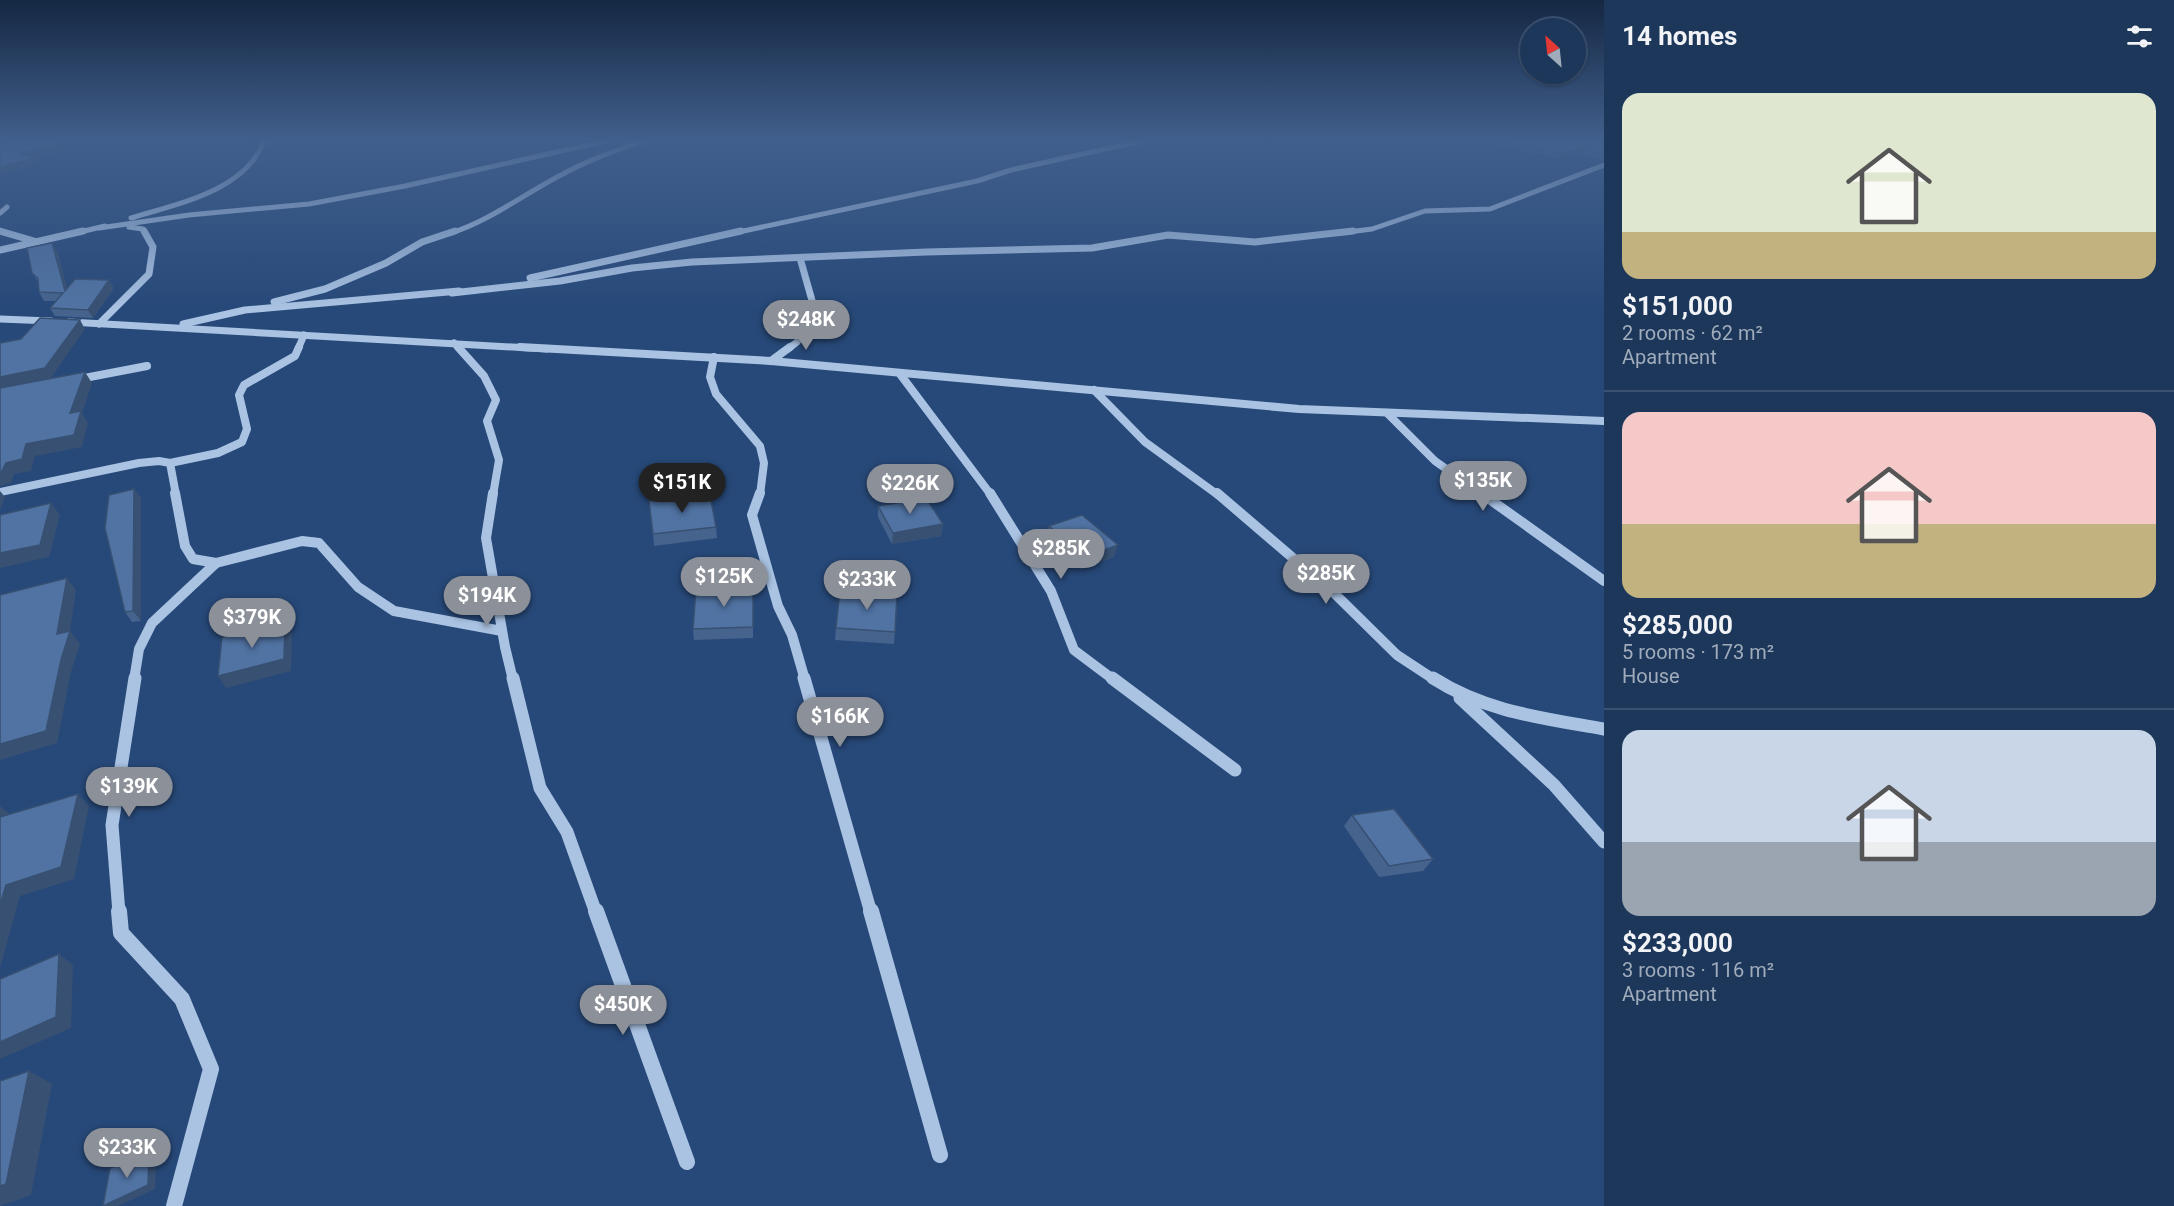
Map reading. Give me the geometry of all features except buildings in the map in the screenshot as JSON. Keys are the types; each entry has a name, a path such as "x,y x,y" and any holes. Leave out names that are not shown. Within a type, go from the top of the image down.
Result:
{"street":[{"path":"99,228 198,196"},
{"path":"0,250 99,228 189,215 320,202 350,196"},
{"path":"171,327 326,289 386,263 422,242 474,225 524,196"},
{"path":"452,292 572,270 903,196"},
{"path":"244,309 560,281 632,268 692,262 1092,249 1168,235 1255,242 1372,230 1408,215 1425,211 1490,209 1523,196"},
{"path":"0,213 7,207"},
{"path":"99,228 143,229 153,247 149,274 99,324"},
{"path":"0,231 35,242"},
{"path":"644,254 692,262"},
{"path":"800,258 813,304"},
{"path":"771,361 797,342 815,315"},
{"path":"0,319 714,357 1299,409 1604,421"},
{"path":"0,492 139,464 159,461 170,463 218,453 242,442 247,429 239,395 244,385 295,356 304,334"},
{"path":"454,343 481,370 490,383 496,400 488,421 499,460 486,538 502,631 540,788 567,832 687,1162"},
{"path":"714,357 710,376 716,394 760,446 764,463 760,495 752,515 778,606 795,646 940,1155"},
{"path":"68,381 147,366"},
{"path":"900,374 1002,509 1051,591 1074,650 1235,770"},
{"path":"1094,390 1145,442 1215,492 1335,594 1397,655 1456,693 1525,757 1590,823 1604,842"},
{"path":"1387,412 1435,461 1604,581"},
{"path":"170,463 185,546 193,559 216,563 302,541 319,543 358,587 394,611 502,631"},
{"path":"174,1206 211,1069 182,999 121,933 112,825 139,650 152,623 216,563"},
{"path":"1456,693 1497,709 1604,729"}]}
